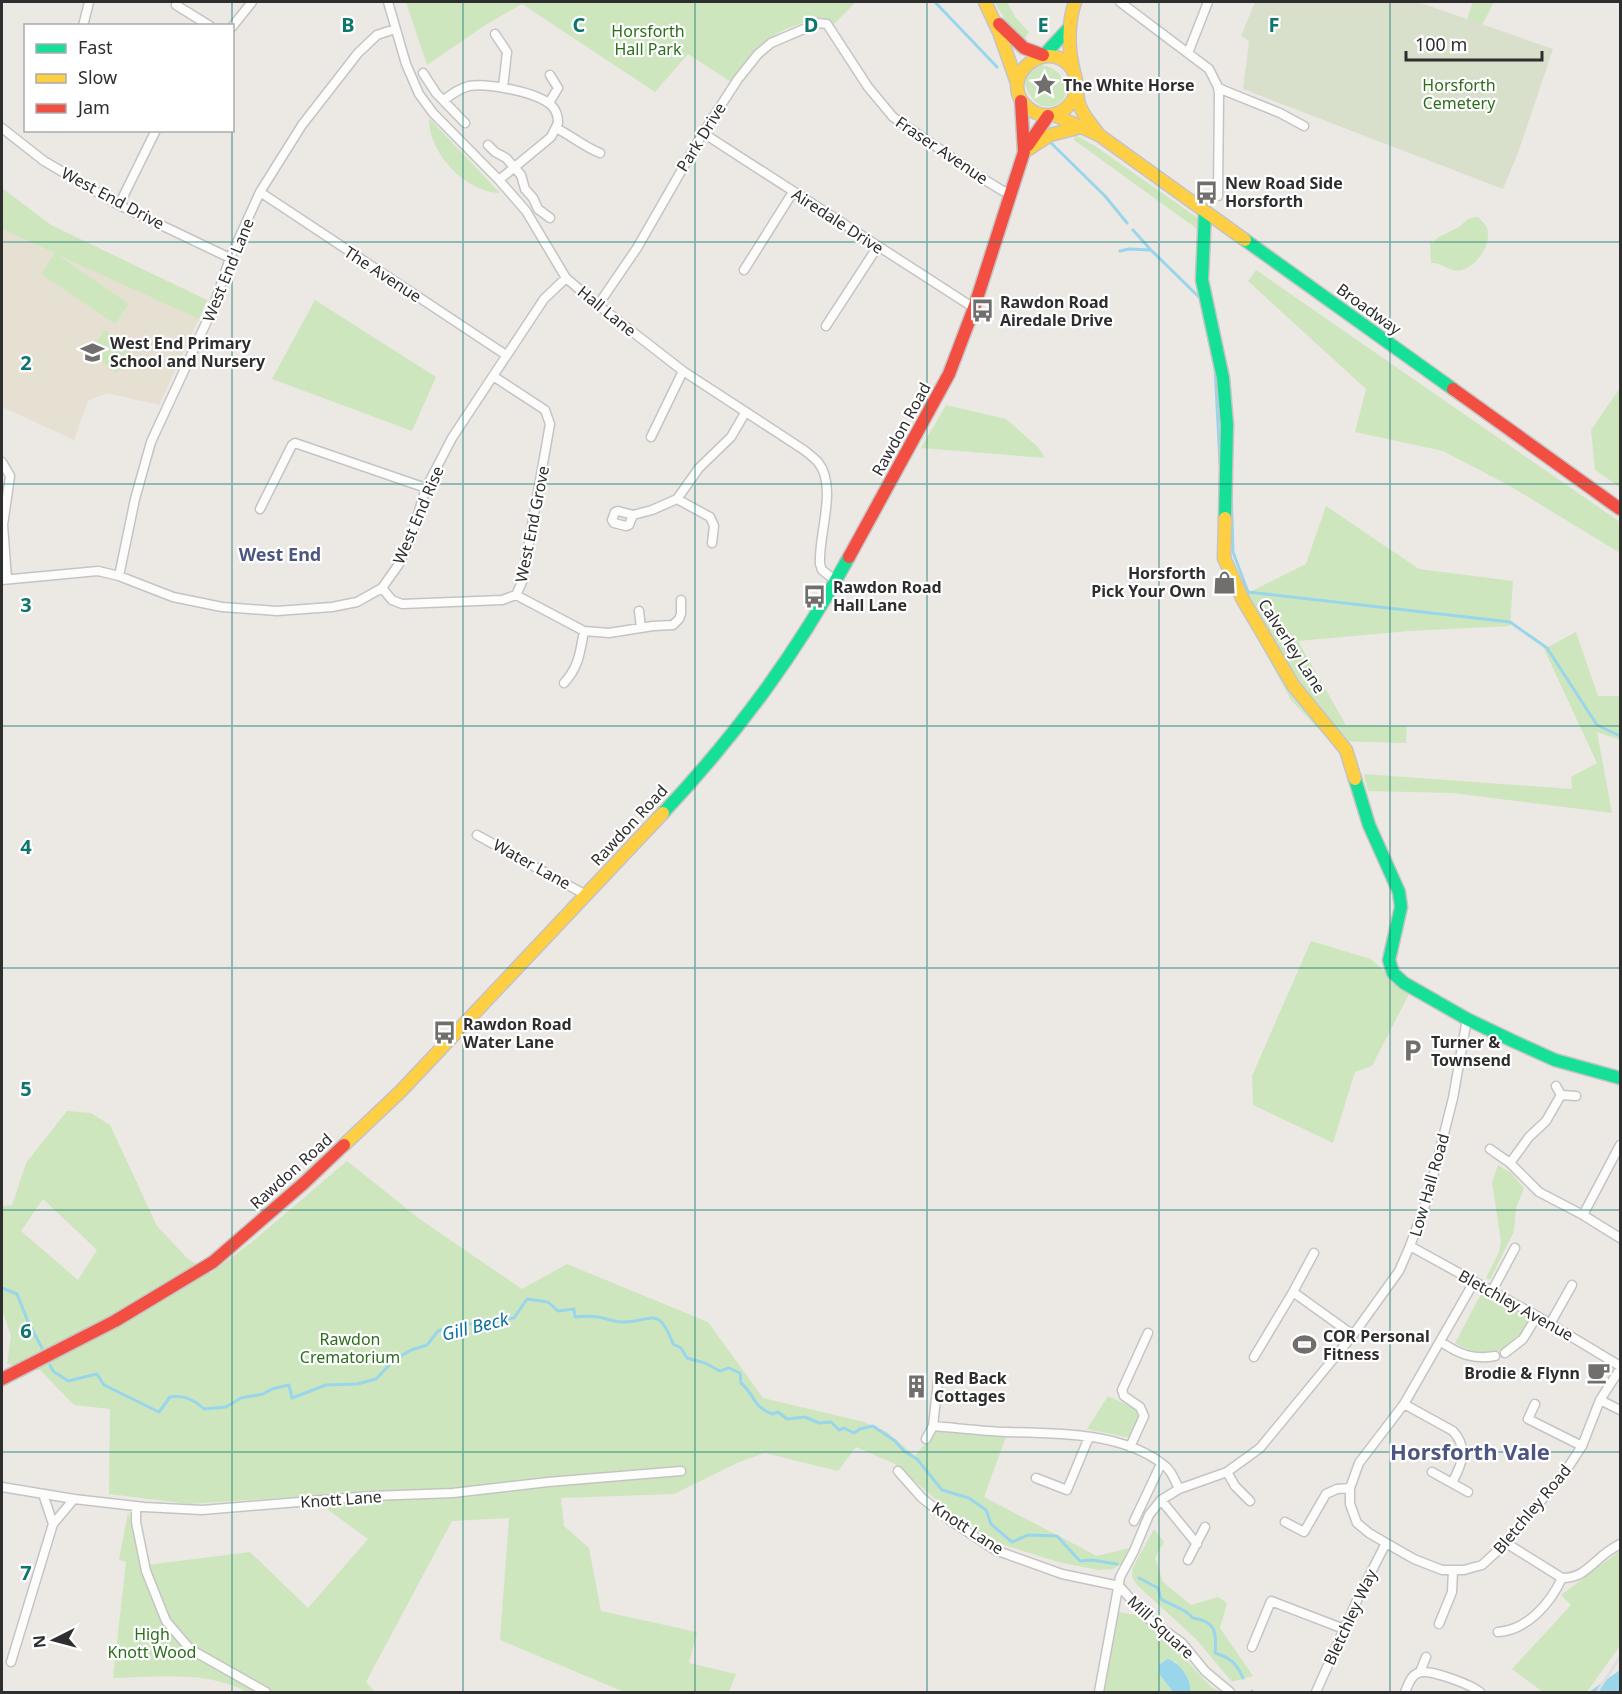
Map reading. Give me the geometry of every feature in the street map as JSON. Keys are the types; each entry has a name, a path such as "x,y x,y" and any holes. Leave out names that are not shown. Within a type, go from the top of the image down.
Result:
{"main road":[{"path":"985,2 994,20 1021,100 1031,111 1051,115 1099,135"},
{"path":"1075,2 1068,29 1070,58 1084,115 1099,135"},
{"path":"994,20 1024,48 1043,55 1061,58 1074,72"},
{"path":"1017,83 1025,65 1043,55 1068,29"},
{"path":"1051,115 1067,108 1077,90"},
{"name":"Rawdon Road","path":"1021,100 1024,152"},
{"name":"Rawdon Road","path":"2,1379 115,1322 213,1262 304,1184 401,1091 678,797 744,721 787,662 836,580 939,394 974,308 1024,152 1051,115"},
{"path":"1024,152 1047,135 1060,130 1081,127"},
{"name":"Broadway","path":"1099,135 1620,509"},
{"name":"Calverley Lane","path":"1205,211 1202,280 1223,378 1227,425 1224,558 1242,600 1293,685 1346,750 1369,825 1399,892 1401,907 1389,960 1393,973 1404,983 1467,1019 1555,1060 1620,1078"}],"street":[{"path":"84,24 89,2"},
{"path":"234,24 252,2"},
{"name":"Hall Lane","path":"388,2 406,64 419,94 433,113 526,211 566,278 683,371 804,450 822,468 826,488 820,564 822,570 836,580"},
{"path":"1120,2 1209,69 1218,87 1218,196"},
{"path":"1188,53 1208,2"},
{"path":"176,5 207,24"},
{"name":"Park Drive","path":"598,305 637,248 703,133 738,79 758,54 771,43 823,23 827,24 838,39"},
{"name":"West End Lane","path":"120,576 135,499 151,442 213,308 230,258 260,192 302,125 358,53 377,35 395,29"},
{"path":"495,34 507,52 504,87"},
{"name":"Fraser Avenue","path":"838,39 868,87 892,117 985,180 1004,191 1012,192"},
{"path":"423,73 436,93 465,123"},
{"path":"550,75 557,84 557,91"},
{"path":"549,104 563,83"},
{"path":"444,100 452,93 471,86 504,87 549,104 555,110 558,117 551,137 499,180"},
{"path":"1218,87 1280,113 1304,126"},
{"name":"West End Drive","path":"2,128 44,161 119,205 230,258"},
{"path":"556,128 584,146 600,153"},
{"path":"119,205 155,132"},
{"name":"Airedale Drive","path":"703,133 974,308"},
{"path":"488,145 506,158 521,176 525,189 533,198 534,204 549,218"},
{"name":"The Avenue","path":"260,192 506,355"},
{"path":"744,270 793,192"},
{"path":"826,326 878,246"},
{"name":"West End Rise","path":"120,576 173,597 222,607 277,611 332,607 357,602 382,588 399,564 410,540 426,488 452,438 544,299 566,278"},
{"path":"651,437 683,371"},
{"name":"West End Grove","path":"382,588 392,600 402,604 502,600 516,595 522,582 550,424 545,410 493,376"},
{"path":"633,515 677,499 699,468 731,437 745,413"},
{"path":"260,509 295,443 426,488"},
{"path":"2,462 10,476 3,525 4,580 98,571 120,576"},
{"path":"677,499 713,521 712,543"},
{"path":"516,595 584,631 609,633 676,623 681,614 681,600"},
{"path":"639,611 641,628"},
{"path":"564,683 574,673 584,631"},
{"name":"Water Lane","path":"477,835 586,894"},
{"name":"Low Hall Road","path":"1099,1692 1120,1577 1149,1515 1161,1500 1179,1489 1227,1472 1260,1448 1353,1335 1399,1271 1428,1197 1453,1098 1467,1019"},
{"path":"1556,1086 1561,1095"},
{"path":"1561,1095 1576,1096"},
{"path":"1510,1163 1529,1137 1546,1121 1561,1095"},
{"path":"1583,1215 1620,1145"},
{"path":"1490,1149 1510,1163 1539,1192 1620,1238"},
{"name":"Bletchley Avenue","path":"1410,1246 1537,1316 1620,1367"},
{"path":"1492,1291 1515,1248"},
{"path":"1254,1357 1314,1253"},
{"path":"1285,1522 1304,1532 1326,1494 1337,1489 1350,1488 1359,1463 1404,1404 1474,1282"},
{"path":"1550,1324 1572,1285"},
{"path":"1293,1292 1353,1335"},
{"path":"1505,1353 1523,1339 1537,1316"},
{"path":"1130,1447 1144,1416 1140,1407 1124,1396 1122,1390 1148,1333"},
{"path":"1441,1342 1464,1355 1479,1358 1495,1356"},
{"name":"Bletchley Road","path":"1350,1488 1350,1504 1357,1522 1369,1533 1386,1543 1414,1559 1442,1570 1482,1565 1506,1543 1565,1472 1582,1446 1600,1400 1620,1367"},
{"path":"926,1439 933,1426 938,1381"},
{"path":"1600,1400 1620,1410"},
{"path":"1404,1404 1458,1436 1464,1456 1452,1484"},
{"path":"1535,1404 1528,1419 1582,1446"},
{"path":"933,1426 1004,1432 1075,1434 1130,1447 1143,1452 1161,1464 1170,1472 1179,1489"},
{"path":"1036,1478 1067,1490 1089,1437"},
{"path":"1134,1521 1161,1464"},
{"name":"Knott Lane","path":"2,1487 74,1499 202,1510 372,1496 453,1493 548,1482 681,1471"},
{"name":"Knott Lane","path":"898,1471 922,1498 951,1521 995,1550 1062,1574 1119,1586"},
{"path":"1227,1472 1235,1486 1250,1501"},
{"path":"1432,1472 1468,1492"},
{"path":"43,1494 53,1524"},
{"path":"11,1662 53,1524 74,1499"},
{"path":"1161,1500 1197,1544"},
{"path":"136,1506 136,1522 146,1571 166,1622 190,1648 266,1692"},
{"path":"1188,1560 1205,1527"},
{"name":"Bletchley Way","path":"1316,1692 1386,1543"},
{"path":"1506,1543 1562,1578 1579,1576 1620,1544"},
{"path":"1439,1624 1452,1592 1453,1570"},
{"path":"1498,1632 1507,1631 1532,1619 1557,1590 1562,1578"},
{"name":"Mill Square","path":"1119,1586 1150,1620 1182,1643 1205,1671 1230,1692"},
{"path":"1252,1647 1271,1600 1344,1629"},
{"path":"1405,1692 1411,1680 1420,1672 1426,1657"},
{"path":"1420,1672 1429,1672 1463,1683 1480,1692"}],"shaded area":[{"name":"West End Primary School and Nursery","path":"2,229 203,310 159,405 107,393 88,401 74,440 2,407"}],"green space":[{"name":"Horsforth Hall Park","path":"406,2 856,2 833,25 822,17 775,35 753,53 731,82 688,54 655,92 522,4 487,24 427,65"},
{"path":"994,2 1007,2 1016,18 1029,32 1023,41 1008,24"},
{"name":"Horsforth Cemetery","path":"1255,2 1418,2 1553,49 1518,153 1503,189 1243,89 1249,41 1241,36"},
{"path":"1473,2 1494,2 1482,25 1467,19"},
{"path":"1041,65 1051,68 1064,81 1065,96 1061,102 1053,106 1042,106 1036,102 1025,84 1028,72"},
{"path":"429,118 500,193 475,186 452,169 435,144 430,131"},
{"path":"1075,135 1095,146 1202,221 1200,231 1074,140"},
{"path":"2,188 51,225 207,300 199,319 58,255 129,304 115,324 41,274 55,253 2,229"},
{"path":"1478,217 1487,228 1488,234 1486,247 1473,264 1458,271 1431,263 1430,239 1432,244 1437,238 1459,227 1468,219"},
{"path":"1256,270 1620,522 1620,553 1510,486 1443,451 1355,432 1366,389 1248,281"},
{"path":"315,300 436,377 412,431 272,379"},
{"path":"105,330 133,351 117,373 89,352"},
{"path":"1620,388 1620,487 1595,470 1591,430"},
{"path":"946,405 1006,419 1038,447 1045,458 921,448"},
{"path":"1326,506 1419,569 1513,581 1510,626 1409,631 1298,641 1346,725 1407,726 1406,743 1330,741 1291,700 1236,599 1306,564"},
{"path":"1576,632 1598,696 1620,696 1620,740 1597,732 1612,813 1453,793 1368,791 1364,774 1572,789 1571,777 1597,763 1544,649"},
{"path":"1311,941 1371,959 1409,994 1372,1066 1355,1072 1333,1143 1253,1105 1252,1076"},
{"path":"67,1111 91,1113 110,1125 157,1226 188,1259 211,1273 253,1241 347,1161 421,1220 522,1289 567,1264 708,1322 763,1398 864,1422 887,1432 915,1456 935,1432 1007,1434 984,1497 1097,1556 1130,1548 1122,1564 1113,1569 1098,1570 1058,1562 998,1543 954,1515 895,1464 856,1447 838,1471 765,1453 739,1462 674,1494 561,1498 564,1526 589,1548 601,1611 697,1632 689,1663 736,1674 729,1692 624,1692 500,1640 509,1518 452,1521 366,1682 375,1692 247,1692 215,1680 182,1676 113,1678 126,1562 119,1560 128,1512 147,1565 250,1552 308,1608 368,1539 309,1496 189,1504 109,1494 110,1409 74,1405 40,1370 7,1364 11,1336 2,1309 2,1206 12,1205 26,1163","holes":["43,1199 97,1250 78,1280 21,1231"]},
{"path":"1498,1165 1511,1173 1524,1188 1516,1208 1514,1231 1490,1280 1486,1278 1499,1252 1501,1242 1492,1182"},
{"path":"1482,1292 1532,1319 1515,1343 1499,1351 1481,1352 1455,1343"},
{"path":"1108,1396 1136,1409 1139,1415 1130,1438 1087,1429"},
{"path":"1154,1529 1164,1542 1155,1558 1163,1582 1191,1605 1218,1597 1227,1603 1220,1628 1253,1676 1232,1682 1196,1639 1137,1585 1132,1577 1133,1567"},
{"path":"1620,1551 1620,1646 1587,1692 1543,1692 1512,1669 1571,1605 1561,1595"},
{"path":"1117,1612 1137,1615 1177,1650 1211,1687 1220,1692 1190,1692 1176,1662 1167,1659 1159,1665 1160,1675 1173,1692 1104,1692"}],"water":[{"path":"1167,1659 1176,1663 1184,1672 1189,1682 1190,1692 1173,1692 1160,1675 1159,1665"},
{"path":"1620,1670 1620,1692 1589,1692"}],"waterway":[{"path":"935,2 997,67"},
{"path":"1050,142 1105,196 1127,223"},
{"path":"1133,230 1150,249"},
{"path":"1120,251 1151,250 1201,301"},
{"path":"1203,313 1212,354"},
{"path":"1215,366 1220,464"},
{"path":"1231,486 1233,552 1248,592 1510,622 1547,648 1597,725 1620,736"},
{"name":"Gill Beck","path":"2,1288 17,1294 42,1348"},
{"name":"Gill Beck","path":"50,1365 53,1371 68,1381 97,1374 104,1385 159,1412 170,1397 188,1398 204,1409 226,1407 241,1398 263,1394 289,1385 292,1398 326,1385 357,1384 376,1379 394,1360 411,1350 427,1345 438,1331 455,1326 514,1318 527,1299 548,1302 558,1311 574,1309 575,1317 595,1317 622,1322 653,1318 663,1324 673,1344 681,1348 687,1358 705,1363 720,1371 729,1368 740,1373 741,1383 765,1411 772,1414 778,1412 787,1419 805,1417 819,1423 831,1422 839,1430 844,1428 854,1433 873,1426 917,1459 942,1490 969,1498 986,1510 991,1524 1012,1542 1028,1535 1057,1536 1080,1561 1092,1560 1117,1564"},
{"name":"Gill Beck","path":"1139,1578 1158,1588 1161,1599 1210,1625 1215,1633 1215,1653 1233,1662 1243,1678"}],"railway":[{"path":"1597,1692 1620,1657"}],"traffic: fast":[{"path":"1044,55 1068,29"},
{"path":"1205,211 1202,280 1223,378 1227,425 1225,518"},
{"path":"1245,240 1453,389"},
{"path":"663,813 716,753 787,660 849,557"},
{"path":"1355,779 1369,825 1399,892 1401,907 1389,960 1393,973 1404,983 1467,1019 1513,1041 1555,1060 1620,1078"}],"traffic: slow":[{"path":"985,2 999,32 1017,83"},
{"path":"1074,72 1069,37 1075,2"},
{"path":"1077,90 1076,93 1072,101 1061,112 1046,115 1032,111 1025,105 1018,94 1017,83 1028,64 1037,58 1048,56 1059,58 1072,69 1076,78 1081,108 1099,135"},
{"path":"1054,115 1099,135 1245,240"},
{"path":"1024,152 1050,135 1081,127"},
{"path":"1225,518 1224,558 1243,600 1293,685 1346,750 1355,779"},
{"path":"344,1145 401,1091 663,813"}],"traffic: jam":[{"path":"999,24 1024,48 1043,55"},
{"path":"849,557 949,374 974,308 1024,152 1021,101"},
{"path":"1028,145 1048,116"},
{"path":"1453,389 1620,509"},
{"path":"2,1379 115,1321 213,1262 344,1145"}],"place":[{"name":"The White Horse","path":"1045,85"},
{"name":"New Road Side Horsforth","path":"1207,192"},
{"name":"Rawdon Road Airedale Drive","path":"982,311"},
{"name":"West End Primary School and Nursery","path":"92,352"},
{"name":"Horsforth Pick Your Own","path":"1224,582"},
{"name":"Rawdon Road Hall Lane","path":"815,596"},
{"name":"Rawdon Road Water Lane","path":"445,1033"},
{"name":"Turner & Townsend","path":"1413,1051"},
{"name":"COR Personal Fitness","path":"1305,1345"},
{"name":"Brodie & Flynn","path":"1598,1373"},
{"name":"Red Back Cottages","path":"916,1387"}],"district":[{"name":"West End","path":"280,554"},
{"name":"Horsforth Vale","path":"1470,1451"}],"park label":[{"name":"Rawdon Crematorium","path":"350,1348"},
{"name":"High Knott Wood","path":"152,1643"}]}
